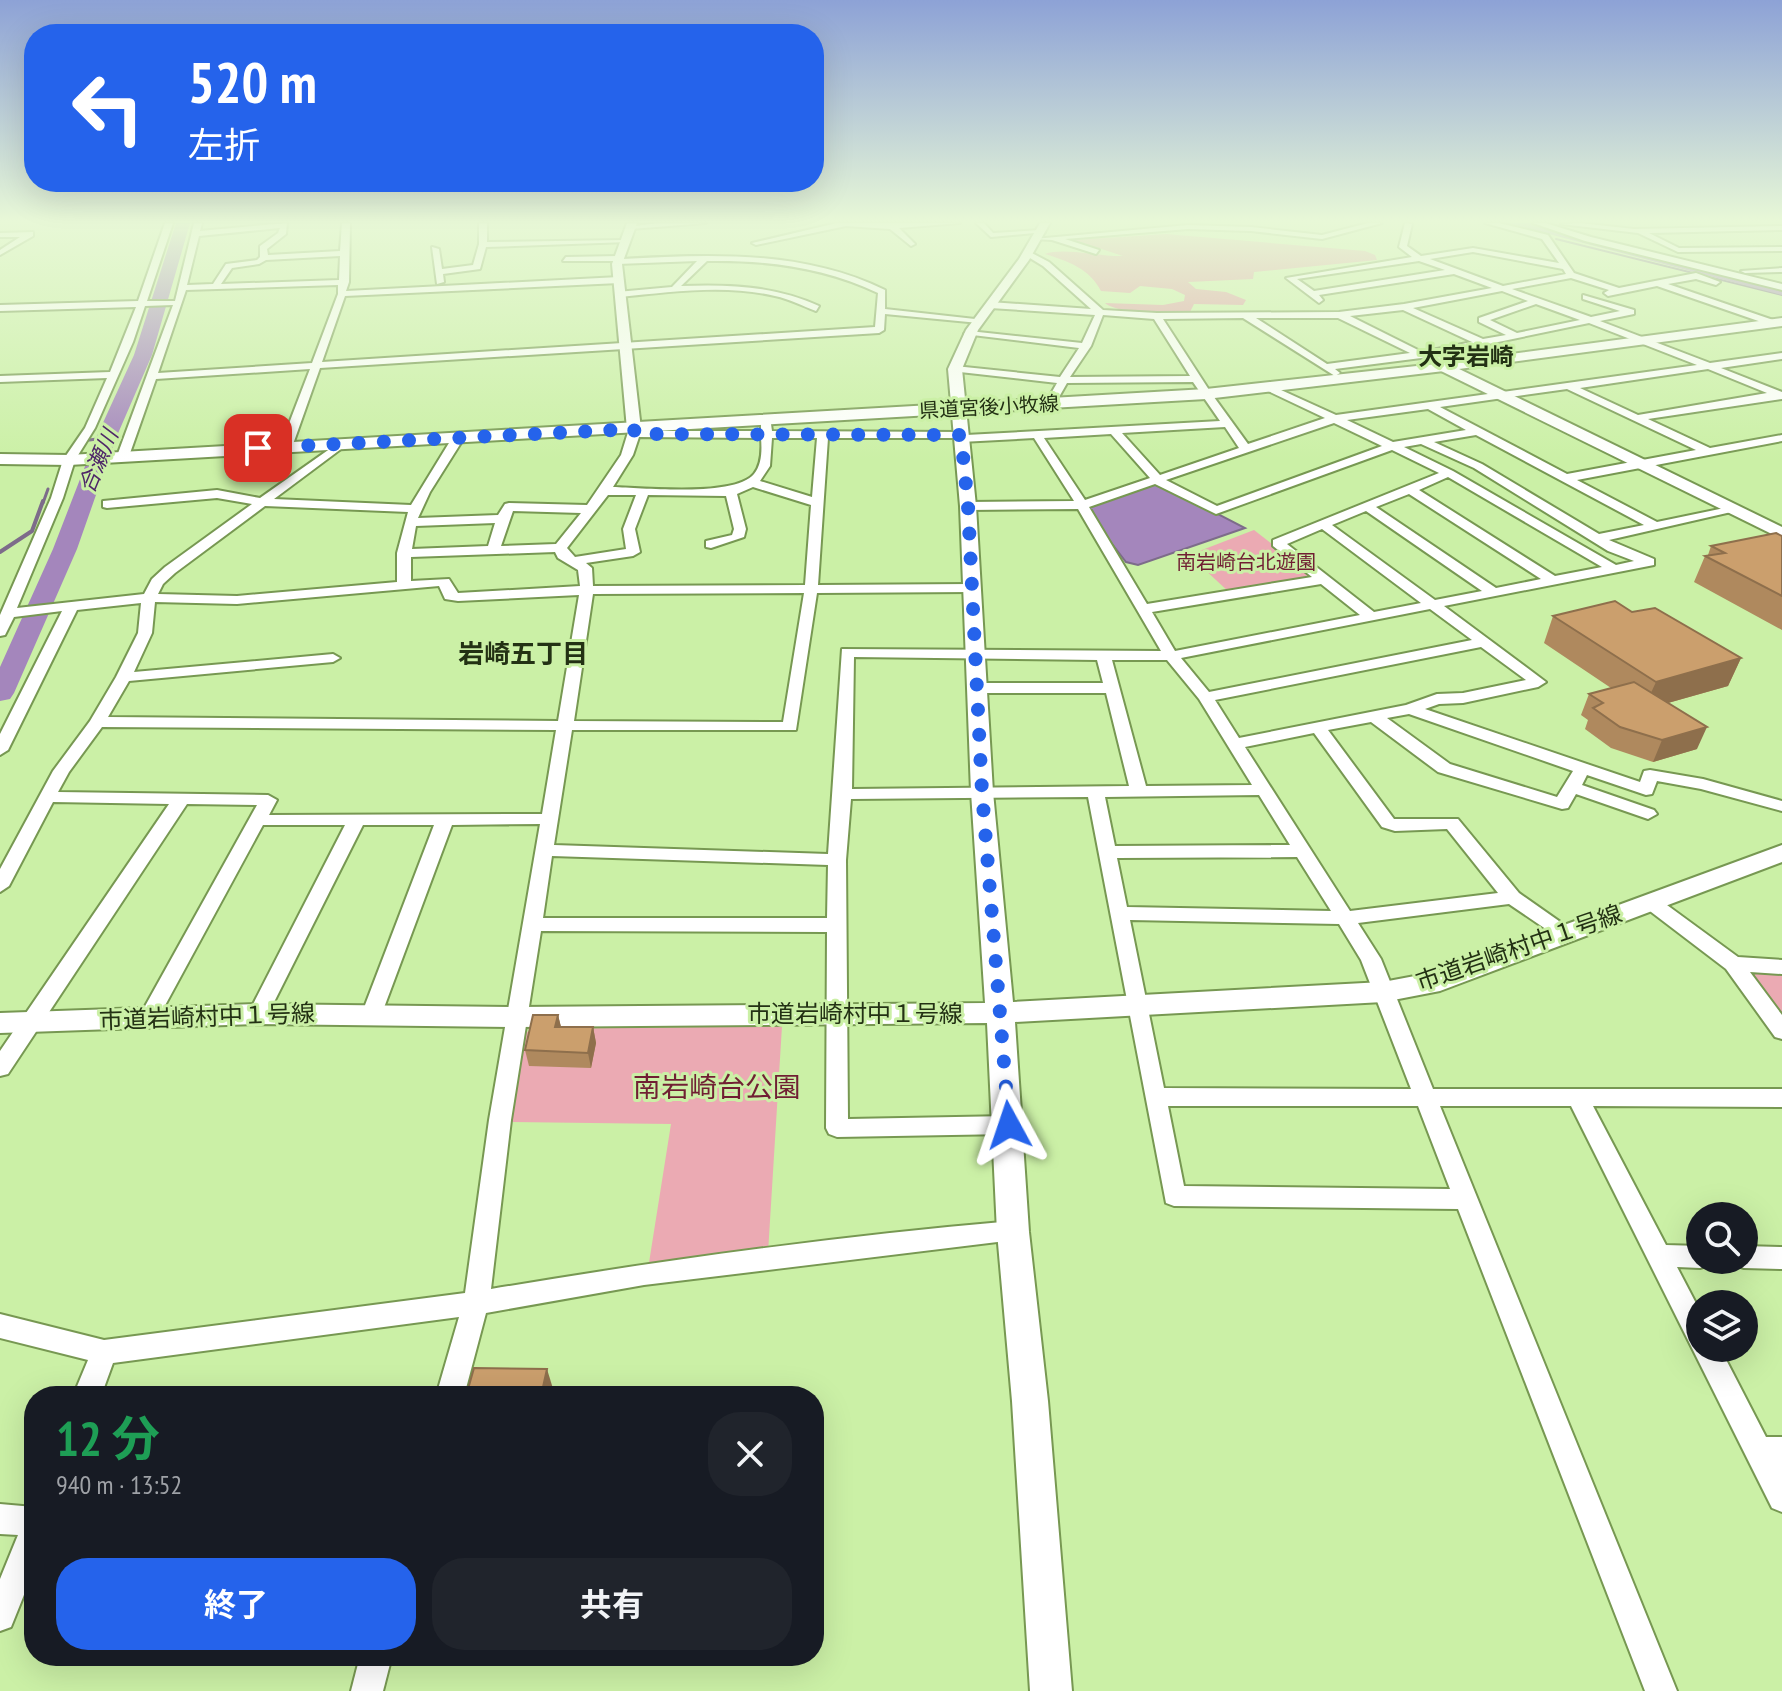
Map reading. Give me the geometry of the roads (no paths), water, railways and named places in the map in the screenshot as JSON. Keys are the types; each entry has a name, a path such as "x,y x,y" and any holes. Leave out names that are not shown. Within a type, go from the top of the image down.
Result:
{"main road":[{"name":"県道宮後小牧線","path":"0,459 73,460 458,438 766,428 959,409 1270,388 1778,322"}],"street":[{"path":"123,456 177,302"},
{"path":"286,447 339,302"},
{"path":"560,548 634,442 621,302"},
{"path":"803,302 816,308"},
{"path":"153,376 876,331 879,330 880,302"},
{"path":"992,302 961,347 955,369 968,506 973,653 998,1013 1009,1125 1013,1232 1030,1401 1051,1691"},
{"path":"1089,302 1100,312"},
{"path":"1322,302 1339,315 1782,534"},
{"path":"990,305 1157,316 1339,315 1428,302"},
{"path":"1514,335 1482,320 1532,302"},
{"path":"1538,302 1644,340 1781,395"},
{"path":"1325,367 1421,355 1631,312 1601,302"},
{"path":"1714,302 1778,322"},
{"path":"0,308 172,303"},
{"path":"0,632 14,612 57,498 114,375 141,304"},
{"path":"1404,307 1481,342"},
{"path":"1040,320 1047,309"},
{"path":"881,311 979,320"},
{"path":"1050,404 1061,380 1086,346 1100,312"},
{"path":"1243,314 1344,379"},
{"path":"1157,316 1226,424 1246,449"},
{"path":"1026,341 1033,330"},
{"path":"969,334 1086,346"},
{"path":"968,506 1082,505 1334,419 1782,356"},
{"path":"955,369 1061,380 1199,379"},
{"path":"0,379 114,375"},
{"path":"1569,387 1709,452"},
{"path":"1270,388 1449,473 1614,569"},
{"path":"1636,418 1781,395"},
{"path":"1430,406 1655,526"},
{"path":"602,491 731,492 750,482 767,466 766,428 961,437 1226,424"},
{"path":"1114,431 1159,481 1216,510 1392,446 1478,431"},
{"path":"97,722 790,727 811,589 823,433"},
{"path":"1037,435 1171,656 1205,697 1371,959 1661,1691"},
{"path":"404,586 404,553 411,515 458,438"},
{"path":"1566,478 1782,438"},
{"path":"1009,1125 837,1128 837,860 843,794 847,652 1171,656 1649,562 1599,538 1518,487 1421,440"},
{"path":"0,886 46,797 124,677 145,633 149,598 157,582 341,444"},
{"path":"1369,615 1278,543 1449,473"},
{"path":"750,482 819,503"},
{"path":"1410,489 1553,581"},
{"path":"573,561 633,552 629,529 644,491"},
{"path":"711,544 738,537 740,529 731,492"},
{"path":"107,504 217,494 265,502 411,515 501,519"},
{"path":"493,550 502,529 501,519 509,507 589,509"},
{"path":"1368,507 1493,592"},
{"path":"1599,538 1734,510"},
{"path":"1235,744 1410,709 1437,699 1463,698 1538,682 1324,525"},
{"path":"404,553 560,548"},
{"path":"453,1386 476,1303 500,1120 547,850 587,590 585,568 563,555 560,548"},
{"path":"1144,609 1324,579"},
{"path":"14,612 149,598 237,600 444,582 450,596 458,597 587,590 972,588"},
{"path":"2,740 67,606"},
{"path":"1205,697 1485,642"},
{"path":"1104,656 1139,791"},
{"path":"124,677 333,658"},
{"path":"976,688 1113,688"},
{"path":"1410,709 1646,790 1650,775 1703,784 1782,806"},
{"path":"1373,716 1444,768 1562,804 1583,768"},
{"path":"1318,728 1388,823 1395,826 1444,821 1452,823 1512,897 1566,933"},
{"path":"1572,787 1648,814"},
{"path":"843,794 1263,790"},
{"path":"1095,791 1174,1196 1464,1199"},
{"path":"46,797 268,800 149,1017"},
{"path":"0,1068 182,798"},
{"path":"258,820 550,819"},
{"path":"372,1013 445,820"},
{"path":"258,1014 356,821"},
{"path":"547,850 837,860"},
{"path":"1108,852 1304,851"},
{"name":"市道岩崎村中１号線","path":"0,1023 258,1014 518,1017 998,1013 1383,992 1440,981 1782,853"},
{"path":"1121,913 1346,918 1512,897"},
{"path":"1649,901 1733,964 1782,1031"},
{"path":"534,924 838,925"},
{"path":"1733,964 1782,967"},
{"path":"1156,1097 1782,1098"},
{"path":"1579,1100 1686,1310"},
{"path":"0,1326 104,1352 476,1303 659,1272 919,1240 1013,1232"},
{"path":"1658,1256 1686,1257"},
{"path":"1758,1257 1782,1258"},
{"path":"91,1386 104,1352"},
{"path":"1715,1362 1770,1451 1782,1498"},
{"path":"0,1519 24,1521"},
{"path":"0,1616 24,1557"},
{"path":"367,1691 373,1666"}],"waterway":[{"name":"合瀬川","path":"0,693 65,549 106,438 143,355 159,302"},
{"path":"89,440 106,438"},
{"path":"43,503 48,489"},
{"path":"0,552 32,531 43,501"}],"district":[{"name":"大字岩崎","path":"1466,357"},
{"name":"岩崎五丁目","path":"523,654"}],"park label":[{"name":"南岩崎台北遊園","path":"1246,562"},
{"name":"南岩崎台公園","path":"717,1087"}]}
